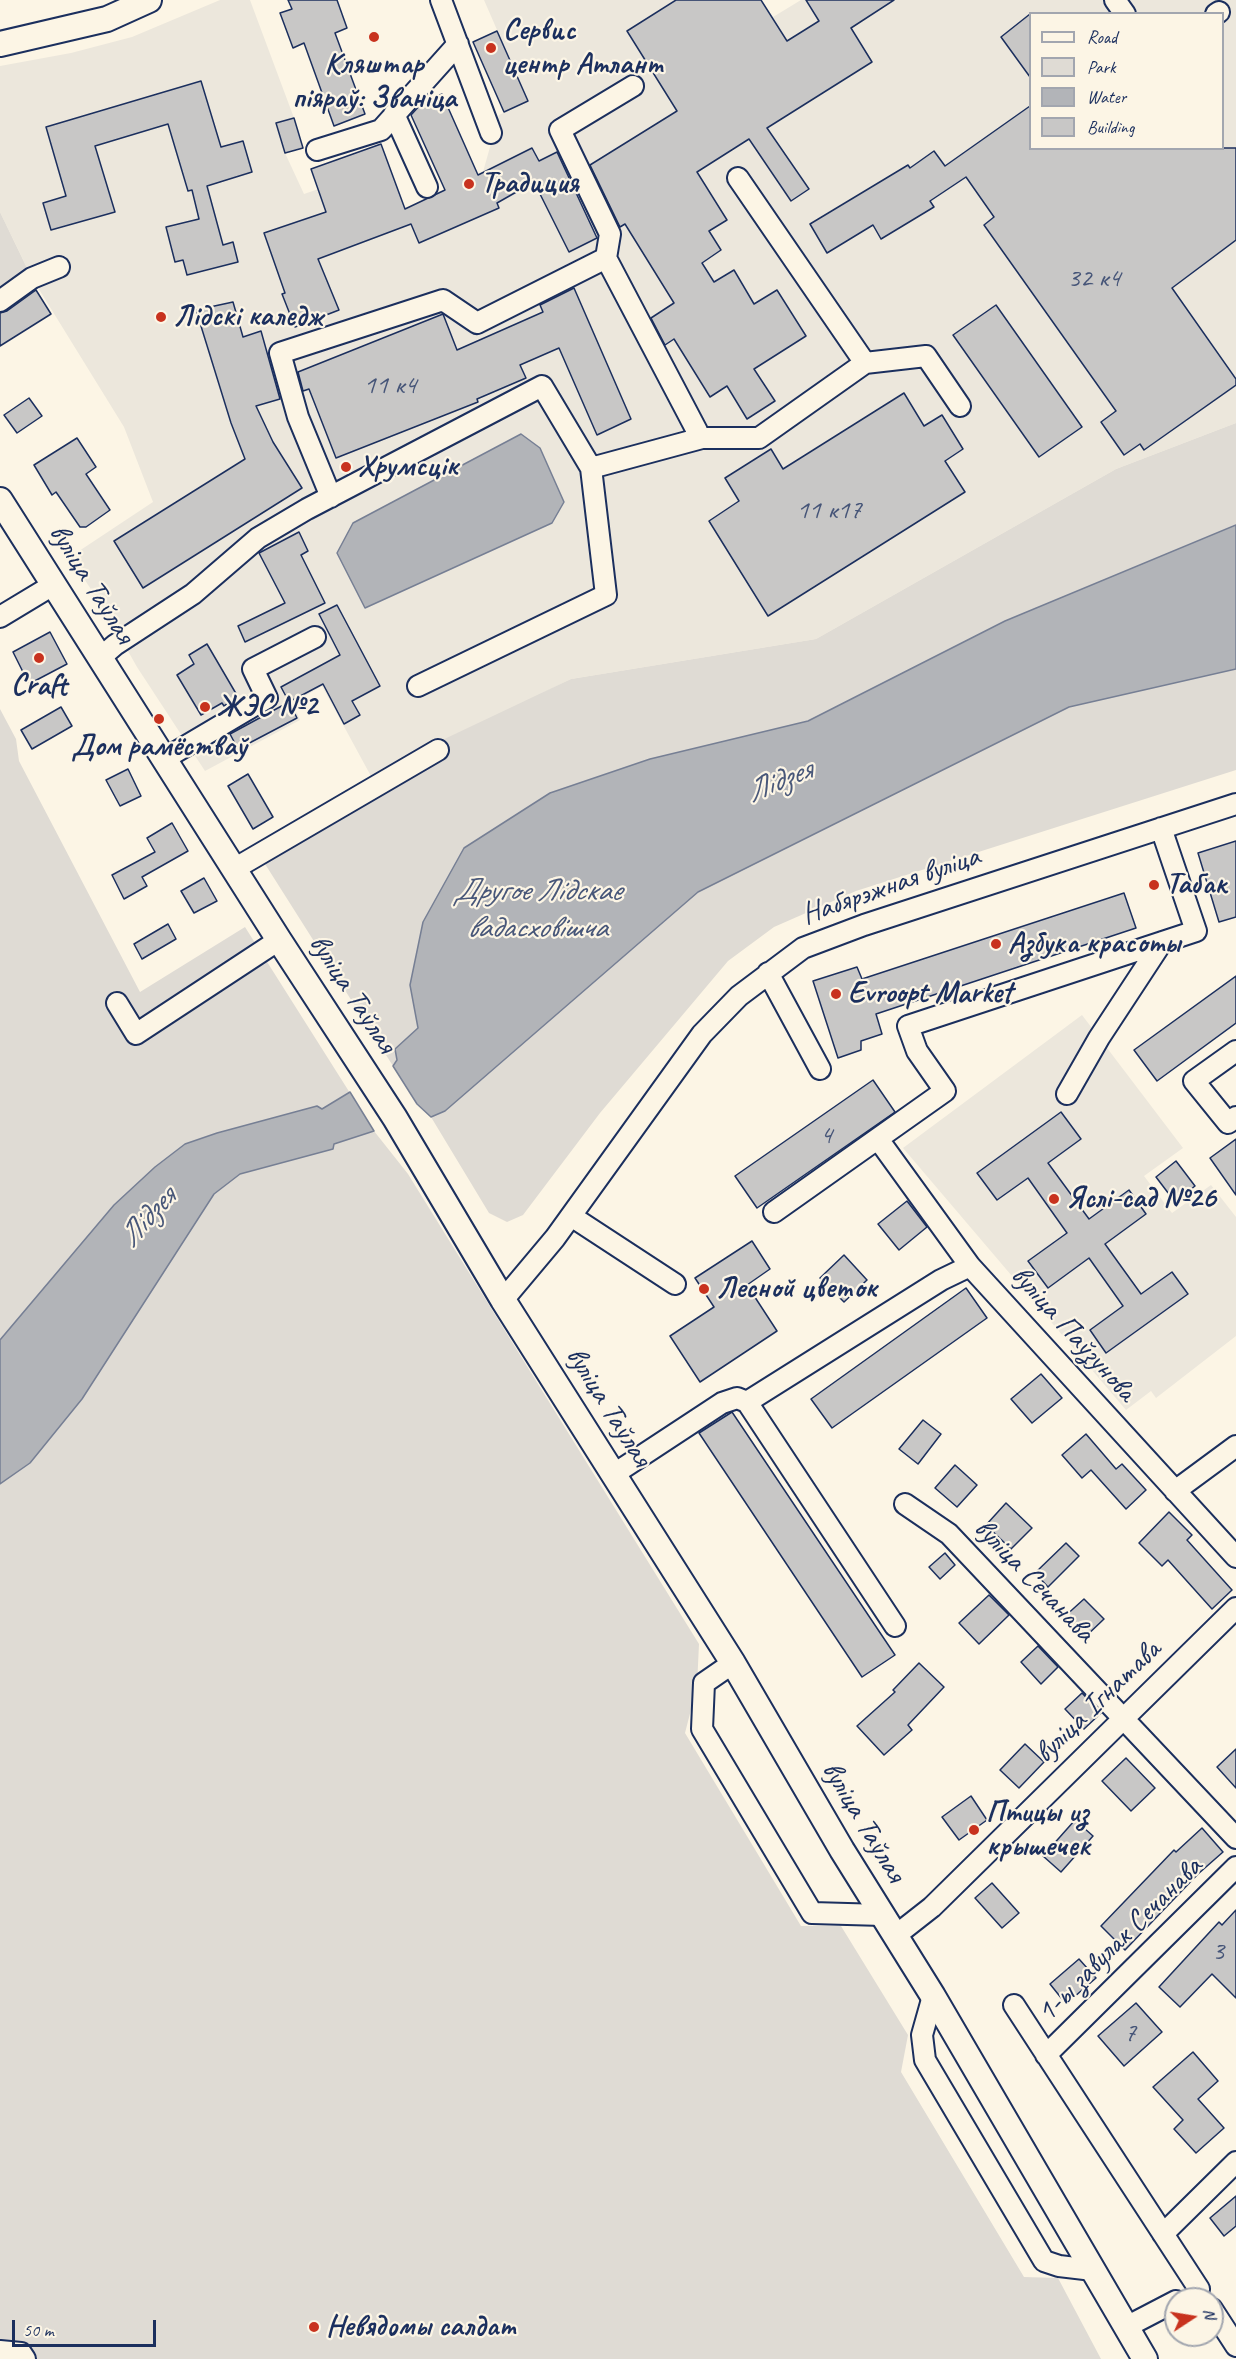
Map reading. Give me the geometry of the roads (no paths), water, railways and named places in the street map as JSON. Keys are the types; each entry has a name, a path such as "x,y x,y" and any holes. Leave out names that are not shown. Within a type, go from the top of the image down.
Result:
{"main road":[{"path":"0,44 104,10 149,0"},
{"name":"вуліца Таўлая","path":"0,500 279,940 395,1118 503,1300 733,1663 933,1996 1128,2326 1145,2359"}],"street":[{"path":"441,0 491,133"},
{"path":"317,150 381,130 458,44"},
{"path":"633,86 560,130 610,234 606,258 697,431"},
{"path":"394,114 427,187"},
{"path":"738,178 865,363"},
{"path":"331,496 298,417 280,353 443,300 477,323 606,258"},
{"path":"0,301 32,278 58,267"},
{"path":"591,468 702,438 759,438 865,363 926,356 960,406"},
{"path":"100,658 115,645 193,594 258,538 331,496 542,386 591,468 606,595 418,686"},
{"path":"0,617 53,585"},
{"path":"164,759 267,698 253,669 315,637"},
{"path":"234,869 438,750"},
{"name":"Набярэжная вуліца","path":"503,1300 571,1216 702,1034 739,996 803,948 834,935 1236,804"},
{"path":"774,1212 945,1091 917,1052 908,1026 1196,931 1161,828"},
{"path":"117,1003 136,1034 279,940"},
{"path":"1067,1094 1099,1038 1162,942"},
{"path":"768,973 820,1069"},
{"path":"1236,1051 1194,1081 1228,1123 1236,1117"},
{"name":"вуліца Паўзунова","path":"878,1139 970,1266 1236,1557"},
{"path":"571,1216 675,1284"},
{"path":"747,1402 941,1280 970,1266"},
{"path":"614,1474 722,1403 737,1398 747,1402 895,1626"},
{"path":"1175,1491 1236,1446"},
{"name":"вуліца Сечанава","path":"905,1504 949,1534 1236,1838"},
{"name":"вуліца Ігнатава","path":"889,1926 932,1907 1236,1608"},
{"path":"733,1663 704,1683 702,1729 812,1913 889,1926"},
{"name":"1-ы завулак Сечанава","path":"1046,2055 1236,1867"},
{"path":"933,1996 922,2035 925,2060 1044,2261 1059,2266 1093,2270"},
{"path":"1014,2006 1197,2287"},
{"path":"1163,2234 1236,2162"},
{"path":"1128,2326 1164,2307"},
{"path":"1224,2328 1236,2346"},
{"path":"0,2351 21,2353 25,2359"}],"water":[{"path":"521,434 540,448 564,502 552,523 365,608 337,553 353,523"},
{"name":"Другое Лідскае вадасховішча","path":"1236,525 1236,669 1069,707 698,892 445,1111 431,1117 417,1104 393,1066 397,1060 395,1049 418,1028 410,985 423,922 464,848 550,793 650,759 808,721 1005,621"},
{"name":"Лідзея","path":"350,1092 374,1131 334,1144 333,1149 240,1174 214,1194 82,1399 30,1463 0,1484 0,1340 114,1205 155,1167 185,1144 317,1106 322,1109"}],"place":[{"name":"Кляштар піяраў: Званіца","path":"374,37"},
{"name":"Сервис центр Атлант","path":"491,48"},
{"name":"Традиция","path":"469,184"},
{"name":"Лідскі каледж","path":"161,317"},
{"name":"Хрумсцік","path":"346,467"},
{"name":"Craft","path":"39,658"},
{"name":"ЖЭС №2","path":"205,707"},
{"name":"Дом рамёстваў","path":"159,719"},
{"name":"Табак","path":"1154,885"},
{"name":"Азбука красоты","path":"996,944"},
{"name":"Evroopt Market","path":"836,994"},
{"name":"Яслі-сад №26","path":"1054,1199"},
{"name":"Лесной цветок","path":"704,1289"},
{"name":"Птицы из крышечек","path":"974,1830"},
{"name":"Невядомы салдат","path":"314,2327"}]}
